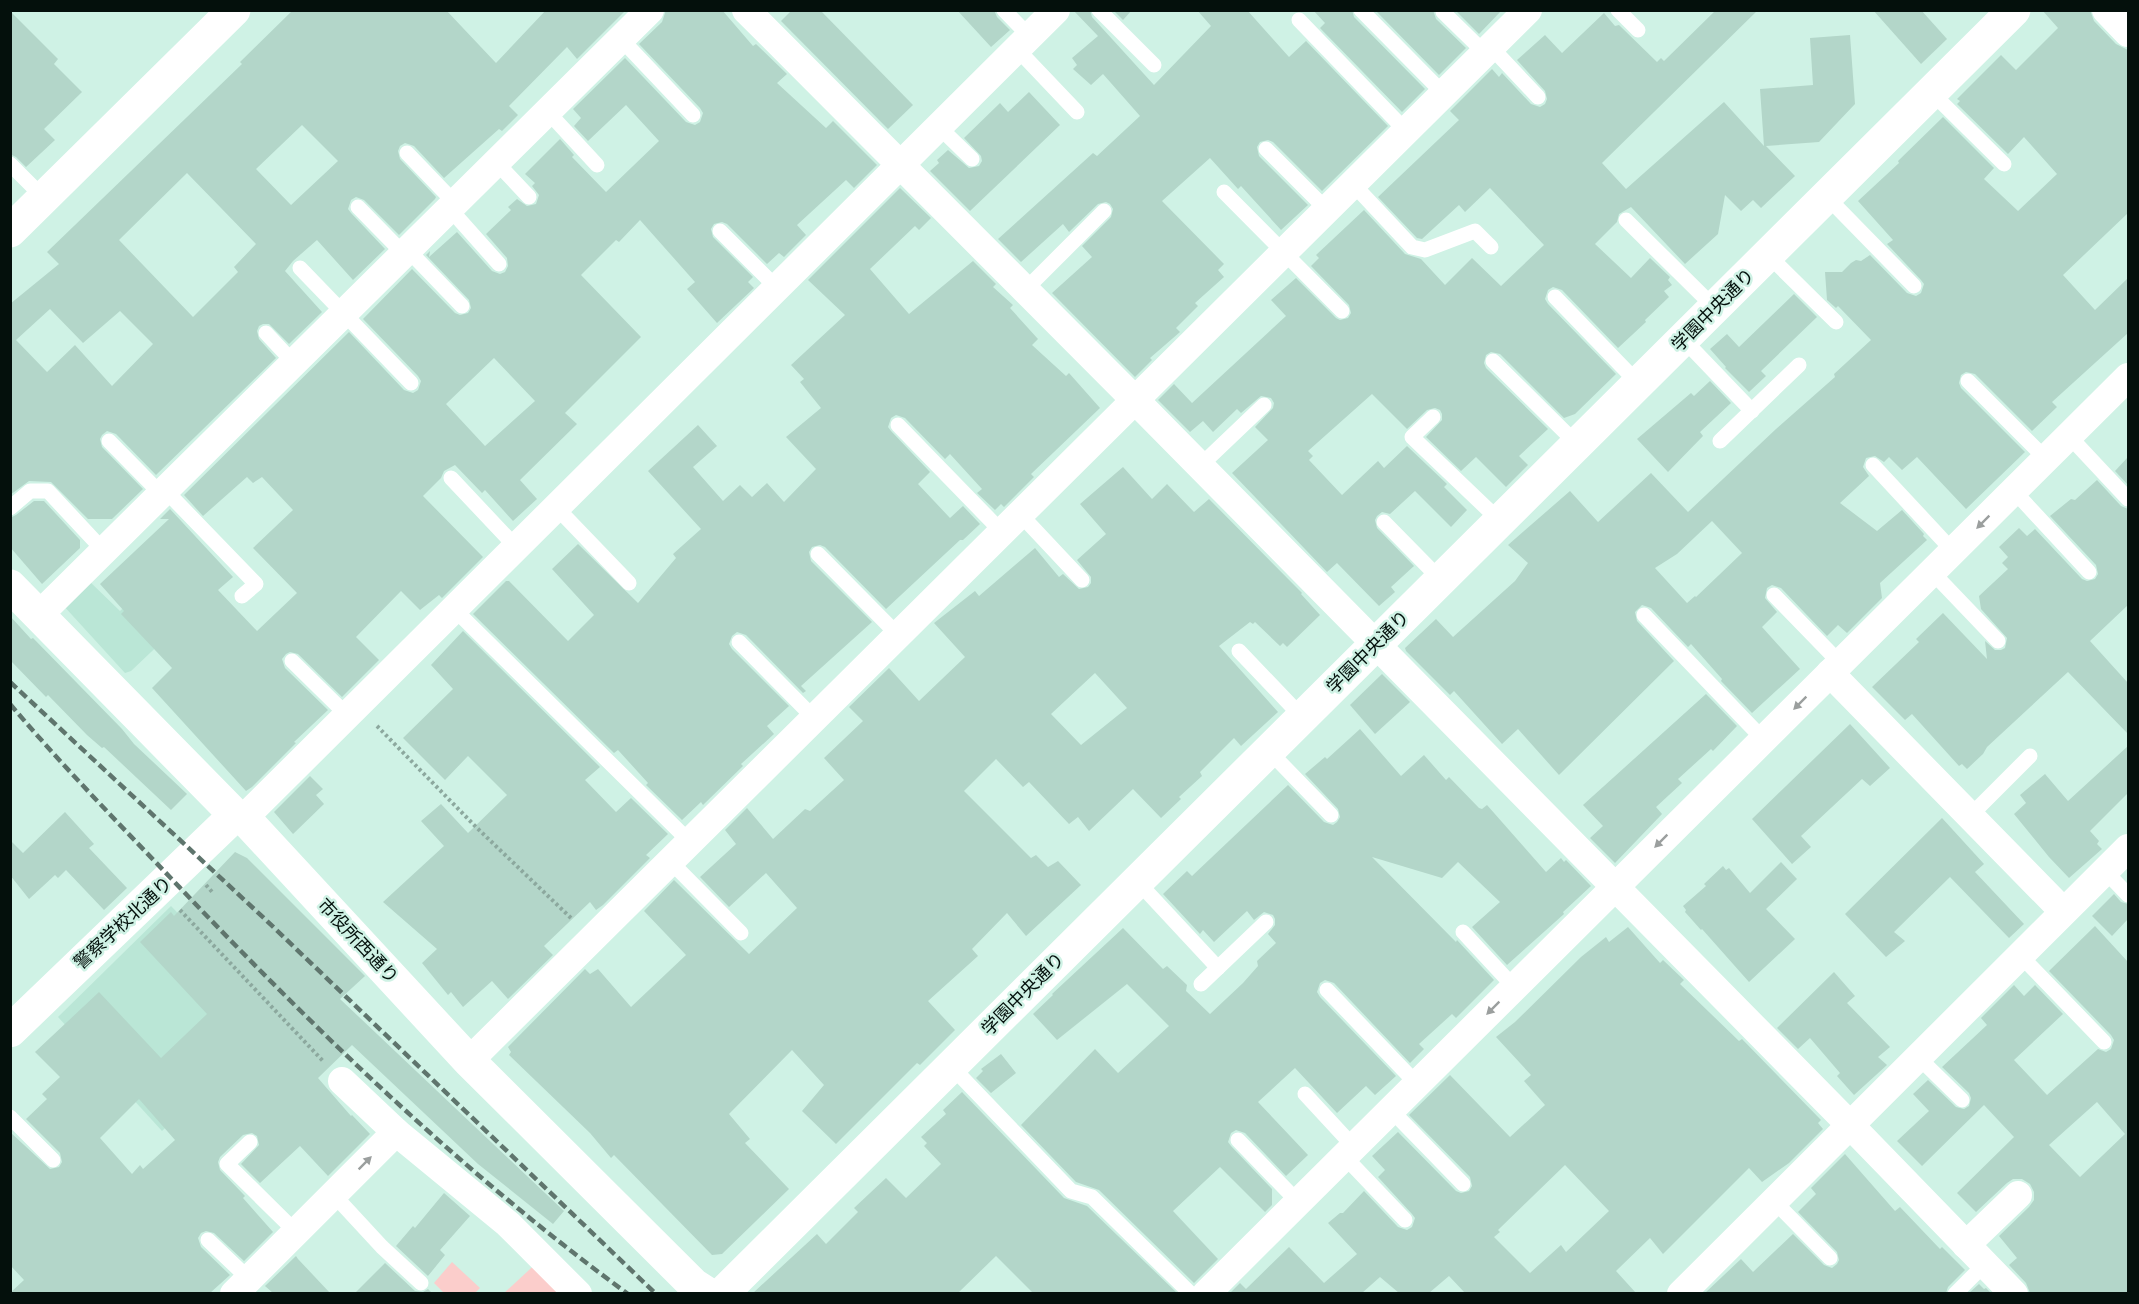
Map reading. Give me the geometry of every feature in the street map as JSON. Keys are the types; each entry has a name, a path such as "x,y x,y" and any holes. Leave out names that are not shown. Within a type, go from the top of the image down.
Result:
{"street":[{"path":"10,231 234,10"},
{"path":"39,615 650,10"},
{"path":"746,10 1135,400 2014,1293"},
{"path":"239,816 352,710 1056,10"},
{"path":"469,1060 1528,10"},
{"name":"学園中央通り","path":"722,1293 2014,10"},
{"path":"2106,10 2128,33"},
{"path":"1206,1293 2128,377"},
{"name":"市役所西通り","path":"10,586 239,816 469,1060 694,1285 708,1293"},
{"path":"1835,668 1970,816 2063,911"},
{"name":"警察学校北通り","path":"10,1031 239,816"},
{"path":"1685,1292 2128,848"},
{"path":"342,1081 396,1132 508,1224 578,1293"},
{"path":"244,1288 333,1194 396,1132"},
{"path":"1975,1255 2018,1195"}],"lane":[{"path":"1004,10 1024,43 1077,112"},
{"path":"1099,10 1154,65"},
{"path":"1361,10 1444,94"},
{"path":"1618,10 1638,30"},
{"path":"1443,12 1538,97"},
{"path":"1299,20 1406,131"},
{"path":"621,39 693,115"},
{"path":"1932,92 2004,164"},
{"path":"548,112 597,165"},
{"path":"939,127 972,159"},
{"path":"1266,149 1326,210"},
{"path":"407,153 499,264"},
{"path":"496,162 529,197"},
{"path":"10,164 44,198"},
{"path":"1353,184 1413,248 1425,250 1475,231 1491,247"},
{"path":"1224,192 1342,311"},
{"path":"1826,196 1914,286"},
{"path":"358,207 462,306"},
{"path":"1025,290 1104,212"},
{"path":"1626,220 1714,308"},
{"path":"720,231 777,288"},
{"path":"1768,255 1836,322"},
{"path":"300,268 411,383"},
{"path":"1555,297 1638,383"},
{"path":"266,333 294,363"},
{"path":"1683,339 1752,411"},
{"path":"1492,361 1578,444"},
{"path":"1720,441 1799,365"},
{"path":"1968,381 2046,459"},
{"path":"1200,466 1264,405"},
{"path":"1433,417 1413,437 1500,521"},
{"path":"898,425 1011,523 1082,580"},
{"path":"2069,436 2128,499"},
{"path":"109,441 256,584 242,596"},
{"path":"1873,465 1953,551"},
{"path":"451,478 516,547"},
{"path":"10,508 30,490 48,491 104,551"},
{"path":"2014,491 2089,572"},
{"path":"556,507 629,583"},
{"path":"1384,522 1440,579"},
{"path":"818,554 898,635"},
{"path":"1932,572 1998,641"},
{"path":"1774,595 1835,668"},
{"path":"454,609 680,851 741,933"},
{"path":"1644,615 1764,739"},
{"path":"739,642 814,718"},
{"path":"1239,651 1302,717"},
{"path":"292,661 352,710"},
{"path":"1268,750 1331,816"},
{"path":"1970,816 2030,756"},
{"path":"2105,871 2128,895"},
{"path":"1137,881 1218,968"},
{"path":"1201,984 1266,922"},
{"path":"1463,932 1514,987"},
{"path":"2020,955 2104,1042"},
{"path":"1327,990 1417,1084"},
{"path":"1919,1058 1962,1100"},
{"path":"951,1066 1071,1191 1092,1197 1191,1293"},
{"path":"1305,1094 1405,1220"},
{"path":"1391,1110 1463,1184"},
{"path":"10,1117 53,1160"},
{"path":"1238,1140 1298,1202"},
{"path":"250,1142 227,1164 296,1232"},
{"path":"333,1194 382,1247 421,1283"},
{"path":"1774,1201 1830,1258"},
{"path":"208,1240 244,1288"},
{"path":"1955,1293 1975,1255"}],"path":[{"path":"352,710 592,938"},
{"path":"179,909 342,1081"}],"shaded area":[{"path":"172,561 208,598 131,671 125,673 62,604 88,580 120,611"},
{"path":"171,906 279,1018 162,1131 58,1017"},
{"path":"542,1258 578,1294 503,1294"},
{"path":"452,1262 480,1288 475,1293 444,1293 434,1283"}],"building":[{"path":"293,10 446,10 496,63 546,10 626,10 577,59 567,47 509,106 518,115 502,131 499,129 444,178 414,146 405,143 400,146 398,151 400,159 436,197 435,199 399,235 364,200 356,197 351,200 348,209 385,249 353,280 317,240 293,261 285,271 322,312 289,344 269,324 259,326 257,331 259,339 276,358 156,475 116,434 107,431 102,435 100,439 102,447 143,489 112,519 88,519 51,482 29,481 10,495 10,304 59,264 47,252 242,64 240,62","holes":["302,125 338,161 291,205 256,169","187,173 256,244 234,267 238,272 193,317 119,240","50,309 83,343 120,311 153,344 112,386 75,345 47,372 16,340"]},
{"path":"666,10 722,10 753,46 756,44 787,74 777,83 826,128 833,121 877,165 854,188 846,180 797,225 806,235 784,257 779,253 767,264 727,224 722,222 714,224 711,229 713,237 753,277 748,282 754,288 717,323 687,289 695,282 640,220 619,242 616,240 581,275 641,337 565,413 577,424 520,480 537,499 513,521 485,490 482,493 455,465 444,471 441,478 423,496 483,557 442,598 439,595 420,610 401,591 356,637 379,660 342,697 298,654 290,652 286,654 282,659 285,668 328,710 246,791 152,688 172,668 121,614 124,611 100,584 169,519 160,519 170,509 233,577 218,590 257,631 297,593 253,548 293,510 262,477 253,483 247,477 203,516 184,495 349,332 404,390 413,393 418,390 421,381 418,376 363,319 412,269 455,313 460,315 468,313 471,308 469,300 426,255 430,251 429,257 457,232 492,271 500,274 505,272 508,266 507,258 486,234 511,210 508,207 517,199 527,206 536,204 539,195 532,186 535,183 525,174 560,139 574,155 572,157 606,192 659,141 626,105 588,141 574,126 581,118 573,109 625,58 686,122 695,125 700,122 703,113 700,108 639,44 662,22","holes":["494,358 535,401 485,446 446,404"]},
{"path":"792,10 820,10 913,105 888,129 781,21"},
{"path":"957,10 994,10 997,17 1010,30 991,47"},
{"path":"1073,10 1090,10 1092,17 1154,85 1211,26 1197,10 1247,10 1289,57 1306,41 1388,126 1322,191 1273,142 1268,140 1260,142 1257,147 1259,156 1308,205 1281,230 1241,186 1238,189 1210,158 1162,201 1224,264 1218,270 1224,277 1195,303 1198,306 1176,328 1180,332 1150,358 1152,360 1135,377 1052,293 1092,257 1082,246 1111,217 1113,209 1110,204 1106,202 1098,204 1069,232 1063,224 1021,262 998,239 1093,153 1097,156 1140,116 1103,74 1091,85 1073,69 1077,65 1072,58 1098,36"},
{"path":"1113,10 1132,10 1123,20"},
{"path":"1313,10 1352,10 1354,17 1425,89 1402,112 1320,28 1325,23"},
{"path":"1375,10 1433,10 1436,19 1466,48 1439,75"},
{"path":"1455,10 1502,10 1479,34"},
{"path":"1716,10 1758,10 1602,163 1626,189 1724,102 1764,146 1760,89 1813,85 1810,38 1850,35 1855,104 1819,142 1766,146 1795,176 1761,208 1753,200 1741,211 1725,195 1718,234 1685,264 1631,207 1619,214 1617,222 1595,244 1631,278 1650,258 1670,277 1668,280 1672,285 1664,291 1669,297 1618,348 1562,290 1553,287 1548,290 1545,299 1548,304 1616,374 1575,414 1564,418 1500,354 1491,352 1486,355 1484,363 1486,368 1548,429 1519,456 1528,465 1506,487 1476,457 1461,471 1426,437 1442,420 1440,410 1435,408 1427,410 1407,429 1372,394 1308,451 1313,456 1309,460 1342,495 1378,461 1384,468 1407,446 1447,484 1444,487 1467,510 1451,527 1415,491 1390,514 1382,512 1377,516 1375,520 1377,528 1414,566 1391,587 1395,592 1379,606 1337,563 1327,572 1232,473 1268,440 1255,427 1273,408 1274,403 1271,398 1261,396 1241,413 1237,409 1213,432 1203,421 1190,432 1158,400 1174,384 1192,403 1286,316 1271,300 1296,278 1336,318 1340,320 1348,318 1351,313 1349,305 1311,266 1319,258 1316,255 1364,210 1405,254 1421,259 1445,285 1472,258 1501,286 1544,245 1490,188 1465,212 1459,205 1422,239 1417,238 1378,197 1459,120 1450,111 1492,69 1499,77 1502,73 1531,104 1540,107 1545,104 1547,99 1545,91 1517,60 1545,35 1562,53 1604,13 1615,26 1619,25 1657,62 1661,58 1664,61"},
{"path":"1873,10 1921,10 1947,39 1921,64"},
{"path":"2042,10 2090,10 2094,21 2116,44 2128,50 2128,213 2063,275 2095,310 2128,278 2128,333 2052,402 2057,407 2032,431 1975,374 1966,372 1961,375 1959,383 1961,388 2025,452 1966,509 1917,457 1902,470 1889,457 1884,462 1875,456 1866,458 1863,467 1869,476 1840,503 1877,531 1902,510 1927,540 1880,583 1882,598 1847,633 1838,625 1827,636 1781,588 1772,585 1767,588 1765,598 1777,612 1762,627 1800,669 1752,713 1721,681 1722,679 1691,644 1688,647 1651,608 1642,605 1635,612 1637,621 1674,661 1559,775 1518,729 1502,744 1454,691 1450,695 1405,648 1436,619 1453,637 1515,581 1528,563 1508,545 1570,491 1598,522 1651,473 1688,512 1835,377 1834,374 1871,340 1838,306 1836,308 1827,300 1825,272 1842,272 1851,263 1856,260 1861,261 1870,255 1907,293 1916,296 1921,293 1924,284 1887,244 1893,240 1858,201 1943,117 1994,168 1984,179 2018,211 2057,174 2024,137 2008,154 1957,104 1960,101 1957,99 2001,55 2016,70 2058,28","holes":["1712,521 1742,553 1687,603 1655,568 1677,554"]},
{"path":"10,11 58,59 54,64 82,92 44,129 55,140 26,167 10,154"},
{"path":"1029,92 1060,125 970,211 930,171 939,163 937,160 948,150 969,168 979,166 982,161 981,156 964,138 1000,103 1008,112"},
{"path":"900,188 931,218 919,230 915,226 870,269 909,314 973,261 996,284 993,287 1013,305 1010,308 1038,339 1032,345 1066,376 1069,373 1100,408 1031,474 1034,477 1004,507 1001,504 995,510 977,493 982,489 950,454 945,459 905,418 896,415 891,418 888,427 930,472 918,484 950,518 963,506 980,524 886,609 825,547 820,545 812,547 809,552 811,561 872,622 801,686 806,691 803,693 746,635 737,632 732,636 729,644 732,649 789,706 767,726 774,734 741,764 743,766 703,805 701,802 682,820 646,785 648,783 618,750 614,753 473,614 506,581 509,581 568,641 594,615 552,569 578,544 638,603 676,558 673,554 701,529 648,471 698,425 717,446 693,467 723,501 740,485 752,497 767,483 784,502 816,469 786,437 821,408 800,382 804,379 791,365 845,315 808,280"},
{"path":"1794,294 1817,317 1761,371 1766,376 1749,392 1710,349 1727,334 1739,347"},
{"path":"1710,381 1731,403 1700,432 1703,436 1668,472 1637,439 1691,393 1694,396"},
{"path":"2128,457 2128,485 2115,471"},
{"path":"1123,467 1152,499 1167,484 1194,512 1209,499 1302,593 1320,615 1287,647 1283,643 1280,646 1255,622 1253,624 1250,622 1219,646 1278,712 1241,746 1234,738 1200,772 1202,776 1161,818 1133,789 1089,831 1078,817 1069,824 1029,782 1023,787 996,759 964,791 1031,858 1036,855 1048,867 1058,861 1081,885 1026,936 1007,913 972,949 978,956 928,1001 955,1030 920,1065 917,1063 836,1144 802,1111 824,1085 792,1050 729,1114 750,1139 745,1143 789,1189 722,1254 712,1255 614,1155 611,1158 590,1133 509,1055 511,1052 508,1047 585,969 590,974 598,969 631,1007 686,955 644,911 674,880 749,954 797,908 766,873 729,907 700,877 736,844 725,830 747,808 773,839 805,809 810,811 844,780 824,758 863,721 849,707 889,668 919,701 965,657 934,623 975,591 979,596 1035,548 1059,577 1063,574 1079,589 1088,587 1091,577 1077,560 1106,534 1080,504","holes":["1095,673 1127,708 1081,745 1051,714"]},
{"path":"2097,480 2121,506 2128,509 2128,605 2090,641 2128,683 2128,734 2068,672 1987,747 1967,769 1962,764 1959,766 1912,714 1905,720 1872,687 1919,642 1916,639 1943,613 1987,659 1985,641 1995,650 2005,648 2007,638 1981,609 1979,596 2008,569 2002,563 2008,557 1999,547 2019,528 2027,536 2035,529 2082,579 2087,581 2095,579 2098,574 2096,565 2050,516 2071,499 2075,500"},
{"path":"34,501 44,501 80,540 80,548 42,584 10,547 10,518"},
{"path":"10,616 122,729 134,744 187,794 171,810 104,747 102,748 87,735 48,695 46,697 10,660"},
{"path":"463,631 600,767 585,780 616,812 631,798 668,834 646,855 650,858 603,905 596,910 590,902 544,946 553,955 508,999 492,981 463,1007 451,992 448,995 422,963 437,949 383,902 444,846 421,821 441,804 468,833 507,795 468,756 445,780 403,738 453,689 431,665"},
{"path":"1382,674 1410,702 1375,734 1350,705"},
{"path":"1706,694 1737,726 1713,751 1711,749 1678,779 1682,783 1656,807 1662,814 1615,863 1590,838 1603,826 1583,805"},
{"path":"1850,724 1890,768 1870,786 1862,779 1801,836 1811,847 1792,864 1752,819"},
{"path":"1360,729 1401,776 1424,755 1446,780 1449,777 1479,808 1482,809 1487,805 1546,872 1561,858 1564,862 1566,860 1591,886 1563,912 1564,914 1507,965 1472,927 1500,902 1458,862 1442,878 1372,857 1456,942 1457,940 1494,980 1456,1018 1452,1014 1419,1044 1424,1049 1410,1063 1334,983 1325,980 1320,983 1317,992 1320,997 1396,1076 1375,1095 1366,1086 1337,1113 1295,1068 1258,1102 1308,1155 1286,1176 1245,1133 1236,1130 1231,1133 1228,1142 1272,1189 1272,1205 1265,1212 1220,1167 1173,1211 1218,1259 1194,1283 1099,1190 1076,1182 1021,1125 1095,1049 1118,1073 1169,1026 1127,984 1057,1040 1033,1014 1123,928 1163,969 1167,966 1187,985 1186,991 1210,1014 1243,983 1258,966 1257,961 1276,943 1268,934 1275,925 1275,919 1273,915 1264,912 1254,920 1247,911 1214,942 1203,930 1200,934 1163,894 1187,871 1192,876 1288,785 1324,822 1333,825 1337,822 1340,817 1338,809 1305,774 1325,757 1327,759"},
{"path":"2128,746 2128,793 2090,831 2099,841 2097,844 2102,849 2069,878 2014,814 2026,803 2020,795 2045,774 2068,801"},
{"path":"310,776 323,789 316,795 324,804 293,834 274,812"},
{"path":"65,812 94,844 89,848 127,888 104,910 66,870 58,878 55,875 29,899 10,875 10,840 23,853"},
{"path":"1942,818 1984,864 1975,872 2024,924 2009,938 1950,877 1894,932 1905,941 1886,957 1845,914"},
{"path":"235,852 247,858 365,976 340,999 564,1211 553,1224 478,1164 352,1045 318,1078 370,1134 328,1176 300,1146 260,1183 241,1164 259,1145 257,1136 252,1133 243,1135 220,1157 218,1162 220,1170 245,1196 243,1198 273,1232 244,1261 214,1233 206,1231 201,1233 198,1238 201,1247 230,1275 210,1293 10,1293 24,1280 10,1265 10,1132 50,1169 59,1167 62,1162 60,1153 26,1119 47,1099 42,1094 60,1077 35,1052 99,992 161,1058 207,1014 140,942 171,912 174,916","holes":["139,1099 175,1140 143,1169 140,1165 132,1174 100,1138"]},
{"path":"1781,862 1797,879 1766,909 1795,939 1749,982 1685,912 1683,906 1706,886 1704,884 1723,866 1726,870 1729,868 1750,893"},
{"path":"2114,894 2121,902 2128,904 2128,919 2112,936 2092,916"},
{"path":"2095,926 2128,962 2128,1293 2030,1293 2026,1283 2009,1265 2017,1258 1999,1236 2034,1200 2034,1192 2030,1184 2022,1179 2013,1179 1976,1212 1957,1193 2014,1137 1984,1105 1922,1166 1897,1141 1929,1111 1913,1094 1928,1080 1956,1107 1964,1109 1969,1106 1971,1098 1969,1093 1942,1067 1987,1025 1981,1018 2014,985 2024,996 2035,985 2063,1014 2014,1060 2047,1095 2098,1049 2106,1052 2111,1049 2114,1040 2111,1035 2049,971","holes":["2097,1102 2125,1134 2080,1177 2049,1145"]},
{"path":"1628,927 1660,963 1663,960 1684,980 1680,984 1739,1041 1742,1039 1821,1120 1818,1123 1823,1129 1789,1163 1762,1182 1749,1168 1663,1254 1650,1238 1616,1271 1636,1293 1465,1293 1449,1276 1429,1293 1399,1293 1380,1277 1362,1293 1230,1293 1240,1283 1246,1289 1289,1247 1324,1283 1357,1254 1328,1223 1343,1213 1364,1191 1398,1227 1407,1230 1412,1227 1415,1218 1378,1177 1385,1170 1372,1156 1398,1132 1456,1191 1461,1193 1469,1191 1472,1186 1470,1177 1409,1115 1450,1075 1510,1137 1545,1105 1524,1081 1531,1075 1496,1037 1515,1022 1581,957 1606,937 1609,942","holes":["1565,1165 1609,1211 1566,1252 1561,1245 1530,1273 1494,1237 1500,1232 1498,1230"]},
{"path":"1834,972 1855,996 1847,1003 1890,1047 1878,1057 1887,1065 1854,1095 1837,1076 1840,1073 1810,1038 1798,1049 1777,1028"},
{"path":"1001,1054 1016,1073 991,1093 976,1078 983,1071 981,1069"},
{"path":"962,1092 1064,1198 1087,1206 1177,1293 1033,1293 996,1256 958,1293 753,1293 817,1234 826,1244 858,1212 854,1208 886,1178 906,1198 941,1164 924,1146 927,1143 921,1137 946,1114 943,1110"},
{"path":"1845,1154 1895,1211 1900,1207 1940,1249 1942,1247 1965,1270 1948,1287 1946,1293 1705,1293 1741,1259 1753,1272 1793,1234 1824,1265 1832,1268 1837,1264 1839,1260 1837,1252 1798,1212 1816,1194 1811,1188"},
{"path":"444,1193 470,1216 440,1250 445,1255 428,1276 396,1246 413,1226 415,1228"},
{"path":"296,1256 330,1293 273,1293 265,1286"},
{"path":"385,1263 415,1291 423,1292 428,1289 432,1293 355,1293"},
{"path":"1979,1284 1984,1289 1986,1288 1991,1293 1969,1293"}],"railway":[{"path":"10,682 266,920 656,1294"},
{"path":"10,704 74,776 185,893 343,1052 510,1202 628,1294"}]}
